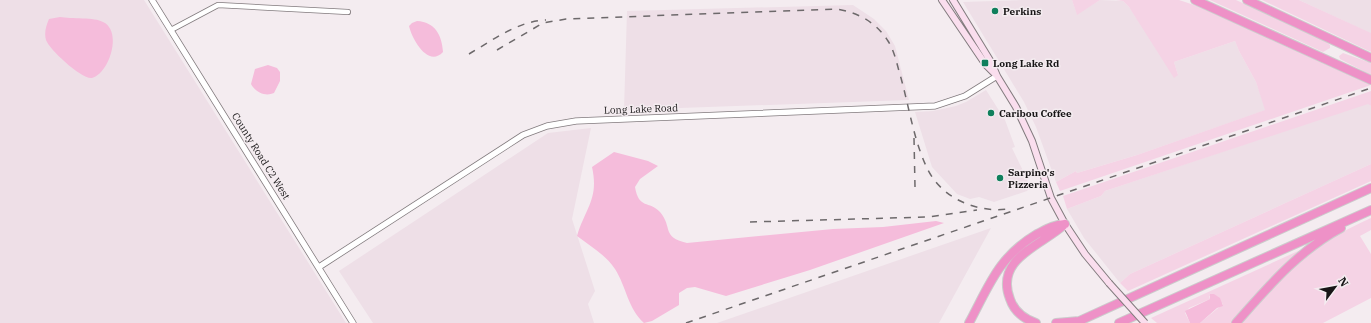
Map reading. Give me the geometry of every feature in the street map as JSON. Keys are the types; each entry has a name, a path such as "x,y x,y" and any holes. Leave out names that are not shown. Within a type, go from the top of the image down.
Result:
{"highway":[{"path":"1195,0 1371,80"},
{"path":"1247,0 1371,58"},
{"path":"1056,323 1077,322 1371,188"},
{"path":"1119,323 1371,211"},
{"path":"1236,323 1295,260 1323,238 1371,211"},
{"path":"969,323 999,267 1012,251 1053,225 1065,224"},
{"path":"1036,323 1024,317 1014,307 1008,295 1008,277 1022,254 1035,244 1057,232 1065,224"}],"main road":[{"path":"942,0 986,66 997,76"},
{"path":"953,0 992,62 997,76 1023,121 1051,198 1065,224 1085,254 1145,323"}],"street":[{"name":"County Road C2 West","path":"152,0 353,323"},
{"path":"171,30 218,5 348,12"},
{"name":"Long Lake Road","path":"318,267 511,142 547,126 576,121 935,106 966,96 997,76"}],"shaded area":[{"path":"0,0 144,0 346,323 0,323"},
{"path":"1072,0 1077,14 1100,0 1123,1 1129,7 1178,75 1174,62 1235,41 1256,82 1266,110 1137,155 1077,173 1076,171 1056,182 1036,127 1024,102 963,2"},
{"path":"1072,0 1100,0 1077,15"},
{"path":"1116,0 1179,0 1197,6 1371,85 1060,191 1056,182 1076,171 1077,173 1137,155 1265,110 1256,82 1235,41 1174,62 1178,75 1174,78 1129,7 1123,1"},
{"path":"1210,0 1236,0 1326,42 1330,45 1330,48 1323,52"},
{"path":"1262,0 1299,0 1371,33 1371,52"},
{"path":"1299,0 1371,0 1371,33 1370,33"},
{"path":"853,5 874,19 886,31 895,46 909,100 624,110 627,11"},
{"path":"60,17 99,20 109,27 112,34 113,43 111,52 104,69 98,75 92,78 81,74 66,63 48,44 45,35 49,19"},
{"path":"417,21 429,24 436,30 441,40 443,52 432,57 422,50 413,38 409,26"},
{"path":"1343,53 1371,63 1371,75 1340,59 1339,56"},
{"path":"268,65 277,68 280,72 280,81 274,93 264,94 258,91 251,84 255,69"},
{"path":"986,90 1005,120 1015,147 1012,148 1027,179 1029,188 1027,191 994,202 979,197 970,199 957,194 932,167 915,112 933,111 956,106"},
{"path":"1371,91 1371,106 1368,104 1105,191 1101,196 1067,209 1063,196"},
{"path":"1368,103 1371,106 1371,164 1130,274 1120,283 1084,238 1067,209 1101,196 1105,191"},
{"path":"591,128 572,219 595,291 588,304 594,323 373,323 339,271 548,133"},
{"path":"614,152 648,161 658,166 640,179 635,187 637,194 642,202 656,208 660,212 664,217 670,235 679,241 687,243 833,229 883,227 936,221 944,223 810,270 726,296 695,287 687,288 679,293 679,305 652,321 644,323 634,311 615,269 598,251 577,236 593,195 594,178 592,167"},
{"path":"1371,164 1371,181 1128,291 1120,283 1130,274"},
{"path":"1371,218 1371,230 1360,236 1371,254 1371,298 1323,323 1241,323 1282,279 1304,259 1333,238"},
{"path":"991,228 939,323 717,323"},
{"path":"1307,247 1259,292 1231,323 1200,323 1223,304 1209,296 1210,299 1189,308 1185,313 1190,323 1157,323 1151,318"},
{"path":"1210,294 1214,294 1220,298 1223,306 1217,308 1200,323 1190,323 1185,311 1210,299"}],"railway":[{"path":"497,50 543,23 566,19 836,9 844,10 859,15 872,23 888,41 897,63 922,158 933,179 950,195 972,206 996,210 1008,209"},
{"path":"469,54 506,32 526,24 546,20"},
{"path":"686,323 1371,88"},
{"path":"914,138 915,187"},
{"path":"750,222 928,217 977,210"}],"place":[{"name":"Perkins","path":"995,11"},
{"name":"Long Lake Rd","path":"985,63"},
{"name":"Caribou Coffee","path":"991,113"},
{"name":"Sarpino's Pizzeria","path":"1000,178"}]}
